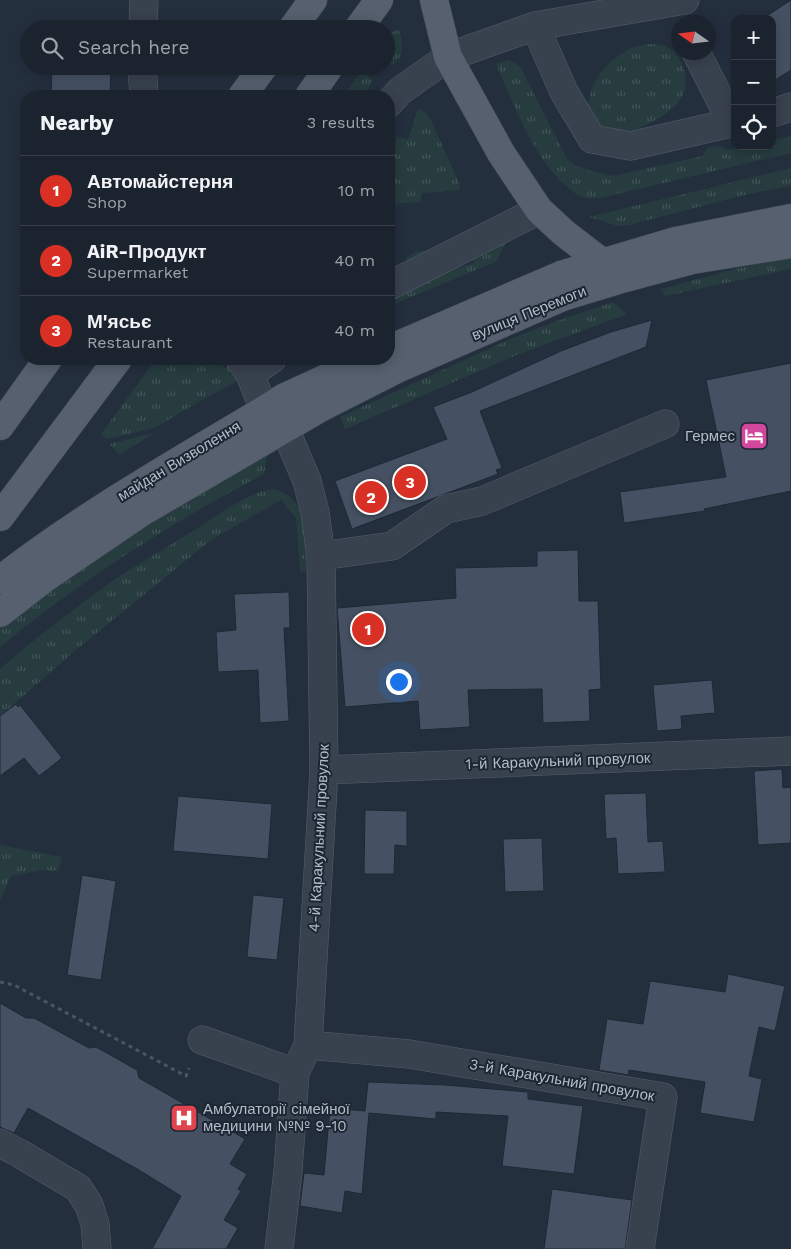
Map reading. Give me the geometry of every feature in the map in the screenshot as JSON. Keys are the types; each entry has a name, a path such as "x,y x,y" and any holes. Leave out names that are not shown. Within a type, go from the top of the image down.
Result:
{"main road":[{"path":"299,20 313,0"},
{"path":"365,20 379,0"},
{"path":"434,0 448,57 501,153 539,210 609,272"},
{"path":"246,90 257,75"},
{"path":"313,90 324,75"},
{"name":"вулиця Перемоги","path":"284,429 322,407 413,362 565,296 609,272 676,240 791,218"},
{"name":"вулиця Перемоги","path":"609,272 791,244"},
{"path":"395,346 561,275 609,272"},
{"path":"0,426 44,365"},
{"path":"0,517 114,365"},
{"name":"майдан Визволення","path":"0,580 46,546 109,504 283,398 355,365"},
{"name":"майдан Визволення","path":"0,613 45,578 142,512 284,429"}],"street":[{"path":"143,20 144,0"},
{"path":"395,96 448,57 535,26 678,8"},
{"path":"535,26 564,92 592,139 630,146 731,122"},
{"path":"700,60 731,118"},
{"path":"143,75 144,90"},
{"path":"776,112 791,107"},
{"path":"395,283 539,210"},
{"path":"245,366 264,410"},
{"path":"321,556 392,546 446,509 482,501 664,424"},
{"name":"4-й Каракульний провулок","path":"278,1249 288,1171 295,1073 308,1045 324,770 321,556 316,512 307,481 284,429"},
{"name":"1-й Каракульний провулок","path":"324,770 791,751"},
{"path":"202,1040 295,1073"},
{"name":"3-й Каракульний провулок","path":"308,1045 409,1054 663,1097 640,1249"},
{"path":"0,1143 19,1152 78,1188 89,1205 95,1224 97,1249"}],"path":[{"path":"0,982 14,985 186,1076 202,1040"}],"green space":[{"path":"399,30 402,49 400,57 395,63 395,31"},
{"path":"649,44 668,47 671,50 671,60 680,60 682,63 686,78 684,92 677,104 642,127 625,132 601,131 586,113 592,88 600,73 611,61 632,47"},
{"path":"508,60 521,68 567,159 575,165 588,170 613,176 703,156 707,148 721,146 727,150 776,150 776,139 791,136 791,153 602,198 583,197 574,193 564,184 542,157 524,128 496,64"},
{"path":"358,75 367,75 373,80 367,90 347,90"},
{"path":"418,109 426,113 431,120 459,183 460,190 421,193 421,202 395,204 395,143 397,137 408,140"},
{"path":"791,168 791,186 748,194 629,225 618,226 589,217"},
{"path":"499,242 505,244 497,260 493,263 395,304 395,268 401,262 408,278 414,275 406,258 415,252 460,246 456,253 460,267 474,263 471,249"},
{"path":"791,257 791,269 665,296 661,289 735,269"},
{"path":"613,302 627,314 514,356 345,429 340,417 508,340"},
{"path":"152,365 222,365 225,368 228,365 267,365 155,428 107,439 101,434"},
{"path":"154,433 119,455 110,444"},
{"path":"268,452 264,474 195,512 128,554 62,599 0,647 0,625 77,566"},
{"path":"272,489 285,494 294,501 300,510 305,534 306,571 300,572 296,518 281,500 211,540 76,650 0,716 0,669 68,614 122,575 234,505 253,495"},
{"path":"0,845 62,857 58,871 42,870 11,876 0,900"}],"building":[{"path":"791,0 791,70 776,79 776,15 768,15"},
{"path":"52,75 111,75 110,90 51,90"},
{"path":"652,320 646,347 480,411 502,468 496,470 498,474 352,529 335,481 447,439 433,407 472,392 561,351 611,332"},
{"name":"Гермес","path":"791,363 791,491 704,509 705,511 624,523 620,492 726,477 706,380"},
{"path":"578,550 579,601 598,601 601,689 589,690 590,721 543,723 542,689 468,690 470,727 420,730 418,701 345,707 337,608 456,598 455,568 537,566 537,551"},
{"path":"289,592 290,628 284,628 289,721 260,723 258,670 218,672 216,632 236,630 234,594"},
{"path":"712,680 715,713 681,716 682,729 657,731 653,685"},
{"path":"16,704 18,707 20,705 62,758 39,776 24,758 0,776 0,716"},
{"path":"782,769 783,788 791,787 791,843 758,845 754,771"},
{"path":"646,793 648,842 663,841 665,872 618,874 616,838 606,839 604,794"},
{"path":"178,796 272,804 268,859 173,851"},
{"path":"365,810 407,811 407,846 395,845 394,874 364,874"},
{"path":"542,838 544,891 505,892 503,839"},
{"path":"82,875 116,881 101,980 67,975"},
{"path":"253,895 284,898 277,960 247,957"},
{"path":"728,974 785,986 775,1031 759,1027 749,1076 762,1079 754,1122 700,1113 705,1082 629,1070 628,1075 599,1070 607,1019 643,1024 650,981 725,992"},
{"path":"0,1003 26,1018 34,1018 89,1048 96,1047 137,1070 139,1078 245,1139 230,1164 247,1174 238,1189 241,1191 224,1220 238,1228 226,1249 152,1249 181,1196 139,1170 28,1108 14,1133 0,1127"},
{"path":"368,1082 445,1085 528,1092 528,1099 583,1106 574,1174 502,1166 508,1116 436,1112 436,1119 369,1113 362,1194 345,1191 342,1213 300,1206 304,1173 324,1175 330,1108 365,1111"},
{"path":"552,1189 632,1200 625,1249 544,1249"}],"place":[{"name":"Гермес","path":"754,436"},
{"name":"М'ясьє","path":"410,482"},
{"name":"AiR-Продукт","path":"371,497"},
{"name":"Автомайстерня","path":"368,629"},
{"name":"Амбулаторії сімейної медицини №№ 9-10","path":"184,1118"}]}
